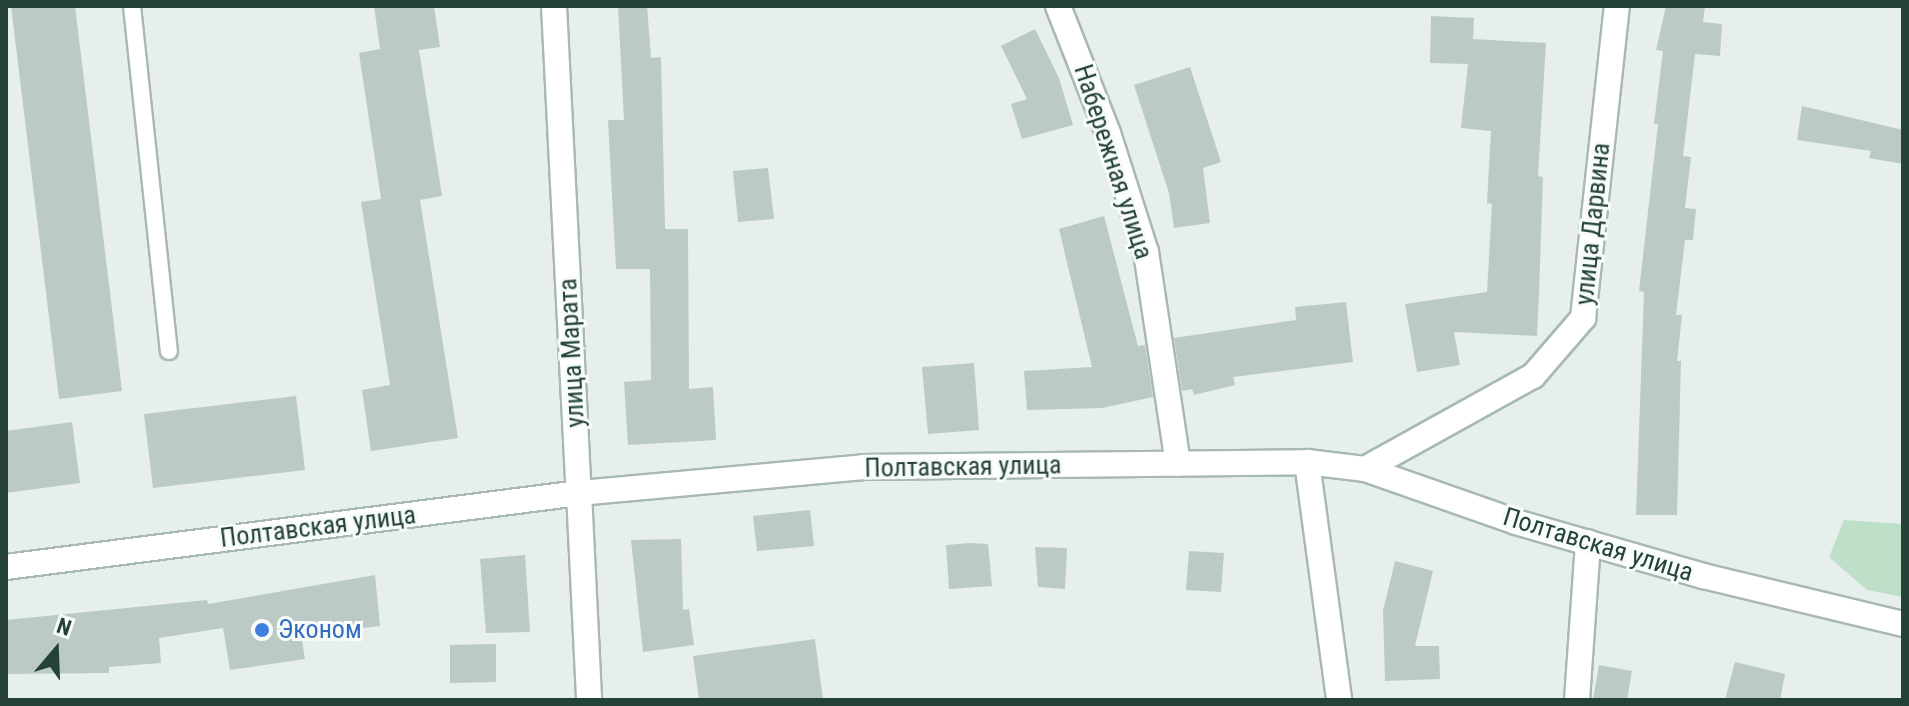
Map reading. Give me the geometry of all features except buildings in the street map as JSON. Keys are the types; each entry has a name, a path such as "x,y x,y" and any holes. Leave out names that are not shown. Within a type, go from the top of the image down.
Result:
{"street":[{"name":"улица Марата","path":"554,6 589,700"},
{"name":"Набережная улица","path":"1058,6 1108,133 1146,252 1178,464"},
{"name":"улица Дарвина","path":"1365,469 1533,376 1583,318 1617,6"},
{"name":"Полтавская улица","path":"6,567 579,493 863,467 1307,462 1365,469 1588,542 1903,624"},
{"path":"1307,462 1339,700"},
{"path":"1577,700 1588,542"}],"lane":[{"path":"132,6 169,351"}],"green space":[{"path":"1844,520 1903,524 1903,597 1867,590 1829,557"}],"place":[{"name":"Эконом","path":"262,630"}]}
